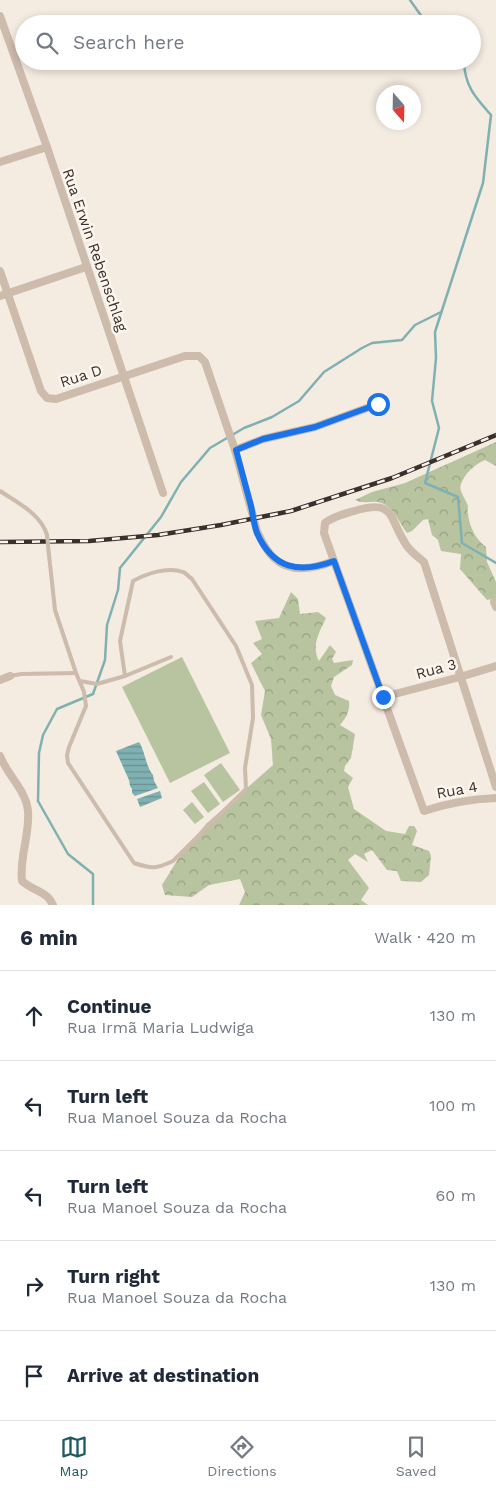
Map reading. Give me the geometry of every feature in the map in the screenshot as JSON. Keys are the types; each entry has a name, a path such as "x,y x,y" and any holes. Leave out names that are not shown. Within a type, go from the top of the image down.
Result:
{"street":[{"name":"Rua Erwin Rebenschlag","path":"0,16 15,59"},
{"name":"Rua Erwin Rebenschlag","path":"19,70 164,493"},
{"path":"0,162 46,147"},
{"path":"0,271 4,295 86,267"},
{"name":"Rua D","path":"4,295 41,391 47,398 56,399 185,356 199,356 209,370 236,450"},
{"path":"334,561 320,567 307,569 292,567 274,559 256,532 236,450 263,439 315,427 378,404"},
{"path":"383,697 324,533 325,523 332,518 371,506 384,507 391,515 407,546 424,562 496,787"},
{"name":"Rua 3","path":"383,697 496,666"},
{"path":"0,680 10,676"},
{"name":"Rua 4","path":"383,697 424,811 449,803 496,798"},
{"path":"0,756 22,792 28,810 28,826 21,872 22,881 28,887 50,898 53,905"}],"lane":[{"path":"0,491 38,517 44,524 47,535 55,610 84,692 86,706 69,747 68,764 134,863 151,868 162,866 173,860 246,789 245,768 253,718 252,685 236,646 192,579 184,572 172,570 144,575 133,581 120,641 125,676"},
{"path":"80,682 97,684 125,676 171,657"},
{"path":"10,676 20,674 76,673"}],"green space":[{"path":"496,442 496,466 485,460 474,466 460,487 468,506 471,528 479,541 486,547 487,562 496,582 496,598 487,600 460,569 461,554 441,551 438,540 432,535 428,519 423,520 412,531 407,533 395,514 388,507 378,502 355,500 372,492 405,483"},
{"path":"291,592 298,599 300,614 318,612 326,618 316,645 319,661 330,645 336,652 332,659 334,663 353,660 352,665 334,677 331,686 335,695 349,701 347,714 340,725 355,734 351,758 344,771 353,778 348,787 354,809 386,831 405,834 409,826 414,826 417,831 412,845 429,851 431,856 429,875 421,882 401,881 397,871 387,870 372,850 364,854 368,862 355,854 348,860 369,888 361,900 368,905 239,905 245,892 240,879 209,885 192,897 165,895 162,885 183,851 207,823 273,765 271,739 261,715 265,691 251,663 262,654 253,643 262,639 255,621 279,618"},
{"path":"182,657 230,753 170,783 122,687"},
{"path":"221,763 240,790 223,802 204,775"},
{"path":"204,782 220,804 208,813 191,791"},
{"path":"192,802 204,817 195,824 183,810"}],"water":[{"path":"139,742 158,788 135,796 132,793 129,780 116,751"},
{"path":"160,791 162,798 140,807 137,799"}],"waterway":[{"path":"410,0 421,15"},
{"path":"465,70 472,92 491,115 483,183 435,332 436,358 432,401 439,428 425,483 458,497 462,543 496,563"},
{"path":"93,905 93,874 68,854 38,801 39,753 43,735 57,709 93,694 105,660 107,625 118,590 120,568 161,517 181,482 210,448 244,428 272,417 299,401 324,372 362,348 372,343 402,340 415,325 441,312"}],"railway":[{"path":"0,542 89,541 158,535 291,511 392,478 496,435"}],"route":[{"path":"378,404 315,427 263,439 236,450 256,532 274,559 292,567 307,569 320,567 334,561 383,697"}]}
